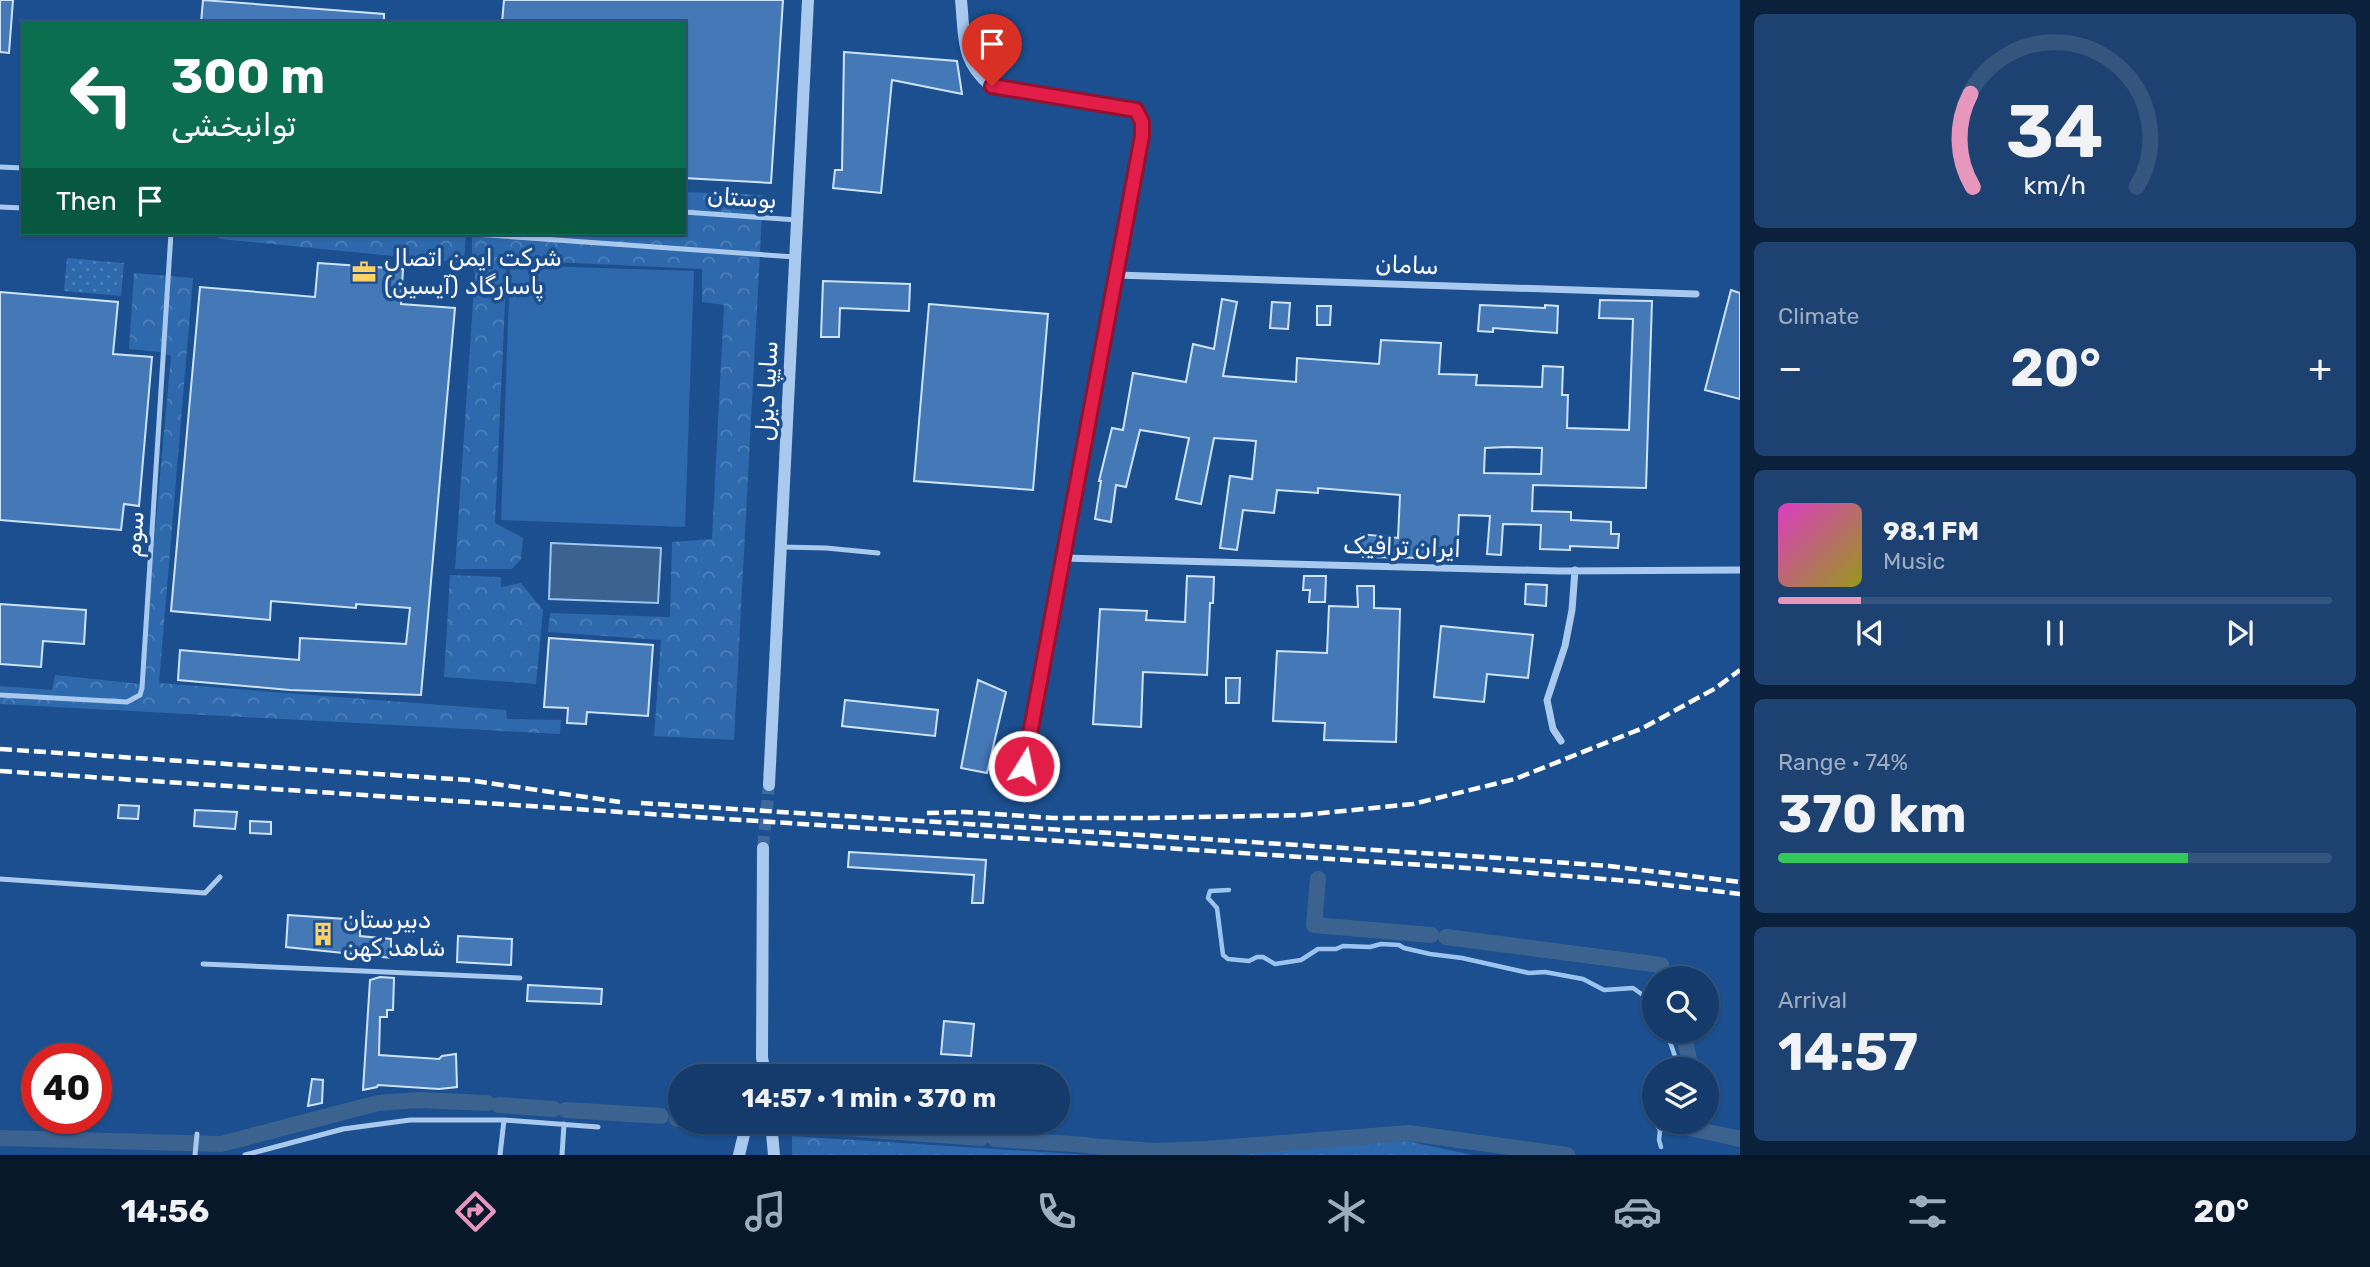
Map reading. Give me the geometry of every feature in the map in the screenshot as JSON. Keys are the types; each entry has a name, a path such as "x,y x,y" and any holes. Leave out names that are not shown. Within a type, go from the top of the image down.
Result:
{"street":[{"name":"سایپا دیزل","path":"769,785 808,0"},
{"path":"961,0 967,57 977,74 992,86 1136,110 1142,122 1142,136 1024,766"},
{"name":"سامان","path":"1116,275 1696,294"},
{"name":"ایران ترافیک","path":"1062,558 1575,570 1740,570"},
{"path":"1561,741 1553,729 1547,700 1565,646 1572,610 1575,570"},
{"path":"763,848 763,1064"},
{"path":"761,1064 762,1057"},
{"path":"739,1155 744,1134"},
{"path":"772,1134 774,1155"}],"lane":[{"path":"0,167 21,168"},
{"path":"0,207 21,208"},
{"name":"بوستان","path":"686,212 797,220"},
{"name":"سوم","path":"0,695 127,702 139,695 142,688 171,235"},
{"path":"488,235 795,257"},
{"path":"781,547 878,553"},
{"path":"0,879 205,893 220,877"},
{"path":"203,964 520,978"},
{"path":"246,1155 343,1129 410,1120 504,1120 598,1126"},
{"path":"500,1155 504,1120"},
{"path":"562,1155 564,1124"},
{"path":"195,1155 197,1134"}],"green space":[{"path":"686,192 763,195 734,740 654,736 661,640 548,632 550,613 670,617 672,542 712,539 724,305 702,302 702,269 507,260 495,523 523,538 521,559 512,569 455,569 475,272 472,235 686,235"},
{"path":"210,235 466,235 464,263 221,239"},
{"path":"67,258 124,263 121,296 64,291"},
{"path":"510,265 694,271 685,527 501,520"},
{"path":"134,273 193,278 159,683 506,710 507,719 561,720 560,734 0,704 0,686 52,690 55,675 141,684 171,356 129,349"},
{"path":"450,575 501,577 501,587 521,583 543,610 536,684 444,677"},
{"path":"792,1136 1090,1155 792,1155"},
{"path":"1407,1141 1472,1155 1212,1155"}],"shaded area":[{"path":"551,543 661,548 658,603 549,599"}],"building":[{"path":"0,0 13,0 9,53 0,52"},
{"path":"203,0 384,14 384,21 201,21"},
{"path":"504,0 783,0 771,183 686,178 686,21 502,21"},
{"path":"844,52 957,61 962,94 892,80 881,193 833,188 835,170 842,170"},
{"path":"318,263 403,269 401,304 455,308 421,695 290,690 178,680 180,650 299,660 300,638 406,644 410,608 356,604 356,608 271,601 270,620 171,611 200,287 315,297"},
{"path":"823,281 910,284 909,311 840,308 839,337 821,337"},
{"path":"1731,290 1740,293 1740,399 1705,390"},
{"path":"0,292 118,302 113,354 152,357 139,506 124,504 121,530 0,520"},
{"path":"1222,299 1237,302 1223,376 1296,382 1297,358 1379,364 1381,340 1441,343 1439,374 1477,375 1476,385 1542,387 1543,366 1563,367 1562,395 1568,395 1567,428 1629,430 1633,319 1599,318 1600,300 1652,301 1646,488 1533,485 1532,511 1571,512 1571,520 1611,522 1611,534 1619,534 1618,548 1570,546 1570,550 1540,549 1541,525 1503,524 1501,555 1487,554 1490,516 1459,515 1457,555 1431,553 1431,558 1363,557 1364,548 1360,547 1361,534 1398,538 1400,495 1318,488 1318,493 1277,490 1274,513 1243,510 1237,550 1220,548 1230,476 1252,479 1256,441 1214,438 1201,504 1176,499 1189,438 1140,430 1126,487 1116,485 1111,522 1095,519 1099,481 1112,428 1123,430 1133,373 1186,382 1193,344 1214,349","holes":["1485,448 1542,448 1541,474 1484,473"]},
{"path":"1272,302 1290,303 1288,329 1270,328"},
{"path":"929,304 1048,314 1033,490 914,481"},
{"path":"1480,305 1545,308 1545,305 1558,306 1557,333 1493,328 1493,332 1478,331"},
{"path":"1317,306 1331,306 1330,325 1317,325"},
{"path":"1187,576 1214,577 1213,603 1210,603 1207,675 1143,672 1141,727 1093,724 1100,609 1147,611 1146,620 1185,622"},
{"path":"1304,576 1326,576 1325,602 1309,602 1310,590 1303,590"},
{"path":"1526,584 1547,585 1546,606 1525,604"},
{"path":"1357,586 1374,586 1374,608 1400,609 1396,742 1324,740 1325,723 1273,721 1277,651 1327,653 1329,606 1358,607"},
{"path":"0,604 86,610 84,644 43,641 41,667 0,664"},
{"path":"1441,626 1533,635 1528,678 1487,674 1484,702 1434,697"},
{"path":"549,638 653,645 648,716 587,712 586,724 567,723 568,708 544,707"},
{"path":"1226,678 1240,678 1239,703 1226,703"},
{"path":"978,680 1006,692 987,773 961,768"},
{"path":"845,700 938,710 935,736 842,726"},
{"path":"119,805 139,806 138,819 118,818"},
{"path":"195,810 237,812 235,829 194,826"},
{"path":"250,821 271,822 271,834 250,833"},
{"path":"849,852 986,860 983,903 972,903 974,875 848,867"},
{"name":"دبیرستان شاهد کهن","path":"288,915 360,920 360,936 391,939 391,958 286,947"},
{"path":"458,936 512,939 511,965 457,962"},
{"path":"380,977 394,978 393,1010 387,1010 387,1017 380,1017 379,1055 439,1059 456,1054 457,1087 439,1089 378,1085 363,1090 370,980"},
{"path":"528,985 602,989 601,1004 527,1001"},
{"path":"944,1021 974,1024 971,1056 941,1054"},
{"path":"312,1079 323,1080 322,1103 308,1106"}],"waterway":[{"path":"1318,879 1314,925 1431,935"},
{"path":"1229,890 1210,891 1208,898 1217,908 1223,955 1228,959 1249,961 1263,957 1275,964 1301,960 1318,949 1399,945 1430,954 1462,958 1529,973 1545,972 1583,979 1604,990 1633,988 1642,994"},
{"path":"1446,937 1661,966"},
{"path":"1670,1043 1675,1057"},
{"path":"1686,1043 1688,1057"},
{"path":"0,1138 221,1144 378,1103 419,1100 487,1103"},
{"path":"499,1105 554,1109"},
{"path":"566,1110 661,1116"},
{"path":"1090,1146 1155,1151 1206,1149 1409,1133 1567,1155"},
{"path":"926,1134 981,1138"},
{"path":"1660,1134 1661,1147"},
{"path":"1717,1134 1740,1139"},
{"path":"995,1139 1086,1145"}],"tunnel":[{"path":"763,848 769,785"}],"railway":[{"path":"927,813 965,812 1053,818 1150,818 1303,815 1413,804 1515,779 1643,728 1716,688 1740,670"},
{"path":"0,749 468,780 620,802"},
{"path":"0,771 1483,869 1641,882 1740,894"},
{"path":"641,803 1500,858 1609,866 1740,882"}],"place":[{"name":"شرکت ایمن اتصال پاسارگاد (آیسین)","path":"364,272"},
{"name":"دبیرستان شاهد کهن","path":"323,934"}],"route":[{"path":"992,86 1136,110 1142,122 1142,136 1024,766"}]}
